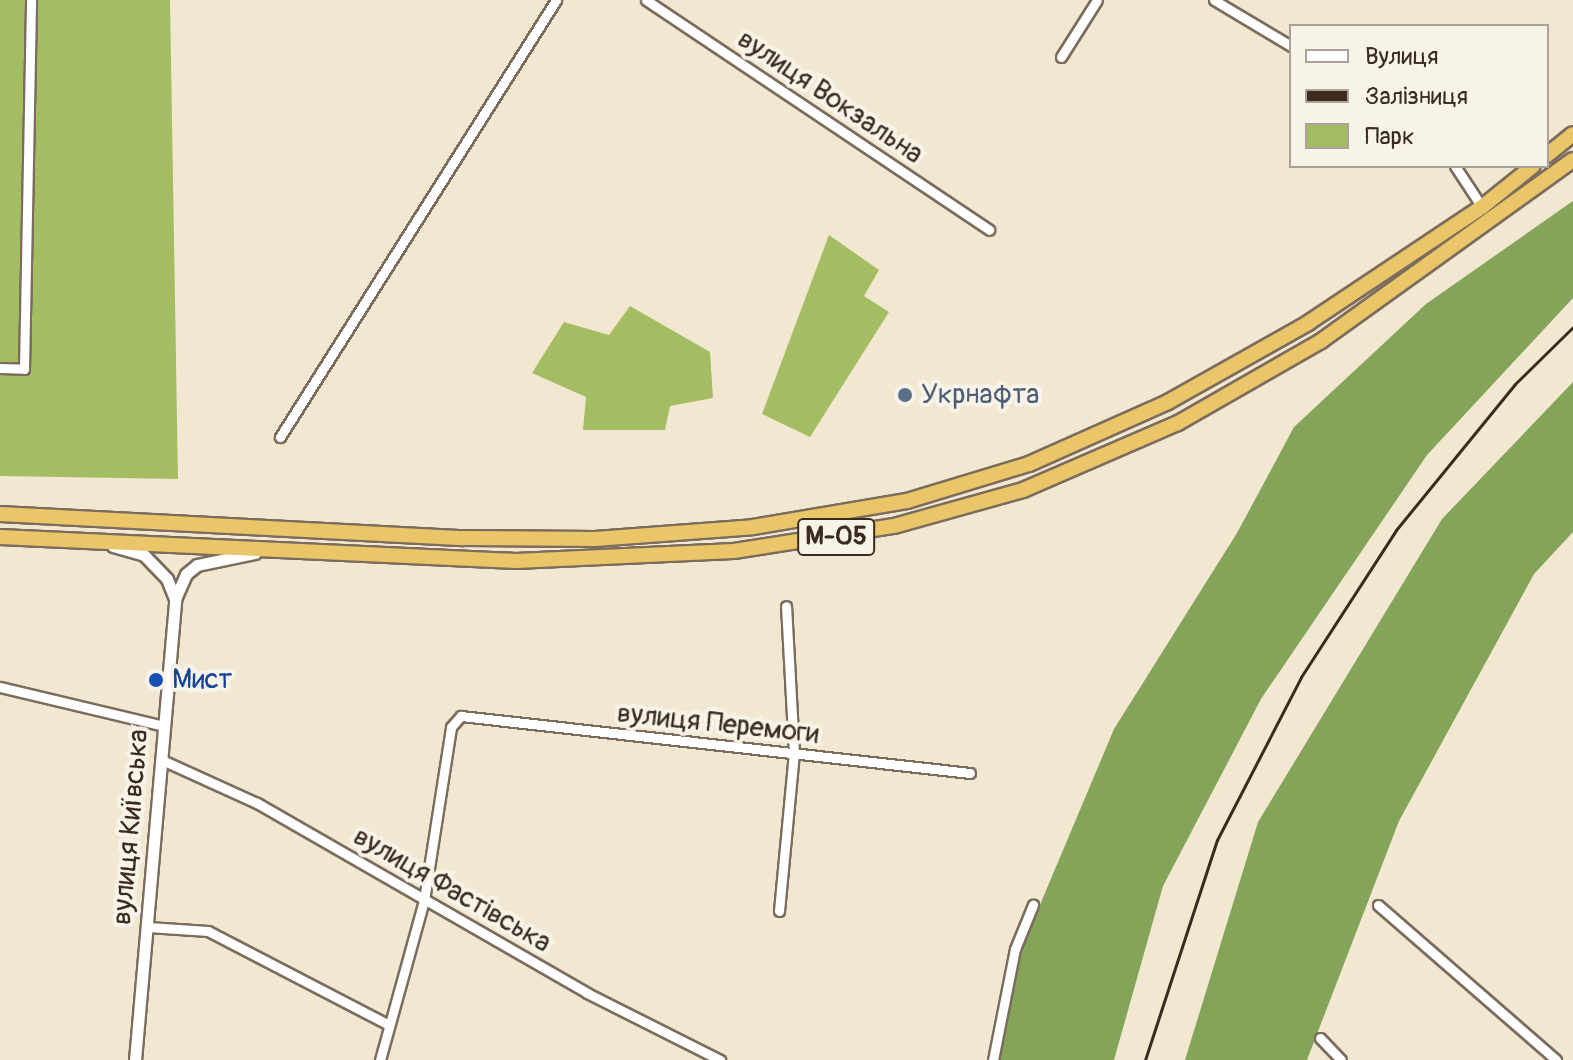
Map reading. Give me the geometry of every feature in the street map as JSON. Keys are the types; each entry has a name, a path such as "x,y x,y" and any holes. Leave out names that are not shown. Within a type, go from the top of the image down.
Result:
{"highway":[{"path":"1549,153 1573,134"},
{"name":"М-05","path":"0,537 258,552 516,561 657,558 827,538 968,507 1097,461 1253,382 1450,253 1573,160"},
{"name":"М-05","path":"0,514 463,538 595,539 753,527 907,501 1042,460 1168,402 1308,323 1482,207 1531,168"}],"street":[{"path":"0,368 24,369 31,0"},
{"path":"280,437 556,0"},
{"name":"вулиця Вокзальна","path":"646,0 989,230"},
{"path":"1061,57 1097,0"},
{"path":"1214,0 1289,45"},
{"path":"1456,168 1482,207"},
{"path":"93,541 144,555 167,579 175,599"},
{"path":"175,599 186,574 197,565 258,552"},
{"name":"вулиця Київська","path":"135,1060 175,599"},
{"path":"779,911 794,753 786,606"},
{"path":"0,687 164,726"},
{"name":"вулиця Перемоги","path":"424,900 451,727 461,716 970,773"},
{"name":"вулиця Фастівська","path":"162,760 257,803 587,993 720,1060"},
{"path":"380,1060 424,900"},
{"path":"993,1060 1015,949 1033,905"},
{"path":"1378,905 1556,1060"},
{"path":"148,927 208,931 389,1025"},
{"path":"1320,1038 1341,1060"}],"green space":[{"path":"0,0 170,0 178,479 0,476"},
{"path":"1573,201 1573,298 1427,455 1261,699 1163,886 1114,1060 997,1060 1013,969 1114,729 1237,533 1294,427 1426,304"},
{"path":"829,235 879,270 864,296 889,312 810,437 762,414"},
{"path":"630,306 710,352 713,398 670,406 665,430 583,430 586,397 532,373 564,322 609,335"},
{"path":"1573,382 1573,532 1534,574 1399,821 1307,1060 1185,1060 1258,822 1442,519"}],"railway":[{"path":"1145,1060 1217,840 1301,677 1396,530 1515,384 1573,327"}],"place":[{"name":"Укрнафта","path":"905,395"},
{"name":"Мист","path":"156,680"}]}
